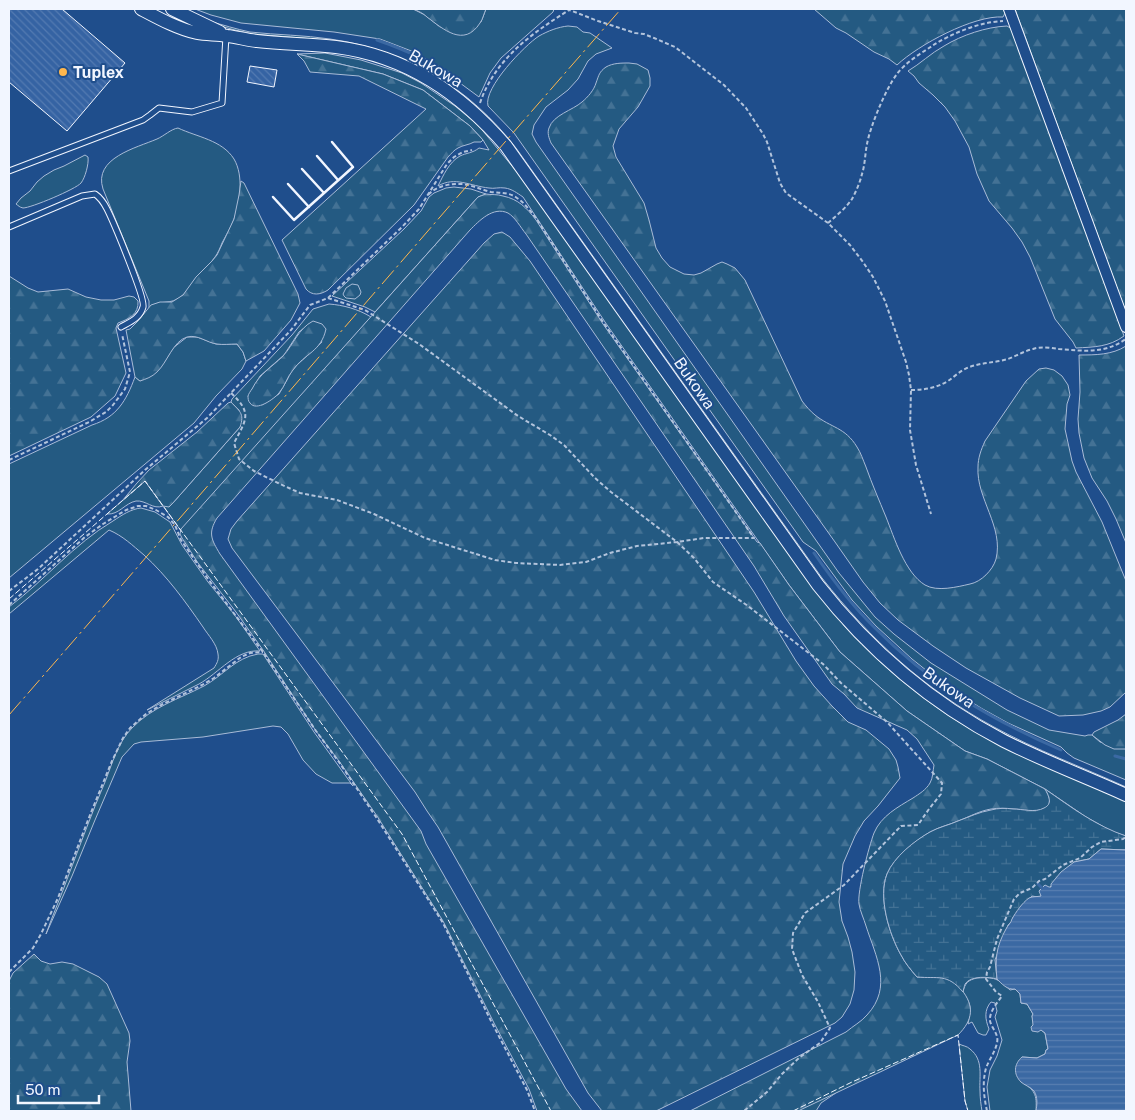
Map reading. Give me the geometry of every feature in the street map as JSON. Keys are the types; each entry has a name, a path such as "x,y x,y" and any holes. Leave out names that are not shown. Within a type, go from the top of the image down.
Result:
{"street":[{"name":"Bukowa","path":"141,9 155,17 197,33 255,41 337,47 381,58 404,66 448,91 489,127 511,153 814,578 838,610 857,631 913,682 970,721 1004,740 1126,795"},
{"name":"Bukowa","path":"172,9 226,36"},
{"path":"1009,9 1126,327"}],"lane":[{"path":"9,171 143,120 159,108 192,112 222,103 226,36"},
{"path":"9,227 82,196 95,194 99,197 112,219 140,288 144,303 140,314 121,327"}],"path":[{"path":"480,103 484,90 502,62 513,50 568,9 635,33 644,34 675,47 724,85 746,108 763,134 780,183 786,193 828,223 850,246 863,262 885,302 910,374 910,430 916,465 931,514"},
{"path":"828,223 851,199 862,175 867,143 873,124 896,75 904,65 937,43 960,32 987,23 1013,20"},
{"path":"9,591 38,569 145,470 207,418 291,330 310,305 328,298 402,227 419,209 447,164 454,157 472,150"},
{"path":"230,393 240,401 245,411 244,423 234,443 239,459 254,471 300,493 337,500 390,521 425,538 495,560 560,565 586,562 637,546 704,538 754,537 603,322 536,218 524,203 508,193 487,191 468,185 454,184 443,186 428,195"},
{"path":"328,298 365,310 396,329 518,416 564,445 611,492 678,542 714,582 823,664 841,683 887,722 942,783 941,794 928,809 918,825 901,826 844,885 805,913 793,932 792,949 830,1028 820,1043 800,1057 767,1092 744,1111"},
{"path":"9,460 89,422 106,412 119,398 125,389 130,372 121,327"},
{"path":"911,390 923,390 934,387 965,369 979,364 1013,358 1033,348 1044,347 1098,351 1114,346 1126,339"},
{"path":"9,605 85,537 130,508 146,506 172,521 181,540 208,579 263,652 339,762 443,923 527,1090 535,1111"},
{"path":"9,972 33,948 41,934 58,898 112,761 130,728 160,705 214,678 241,656 263,652"},
{"path":"987,1111 984,1091 986,1068 997,1043 997,1037 990,1020 993,1008 1002,996 996,992 986,979 997,939 1014,899 1020,893 1032,888 1039,881 1050,876 1063,865 1080,858 1101,842 1126,837"}],"green space":[{"path":"195,9 413,9 425,15 440,27 481,22 486,9 554,9 553,12 501,58 490,73 479,97 460,83 451,73 414,52 380,39 334,32 241,23"},
{"path":"413,9 486,9 481,21 474,30 460,35 447,31 422,13"},
{"path":"814,9 1003,9 1005,13 1003,17 977,21 932,40 897,65 836,28"},
{"path":"1015,9 1126,9 1126,306 1124,307"},
{"path":"209,21 250,32 330,39 358,44 410,62 443,81 408,62 337,41 254,34 209,23"},
{"path":"568,26 577,27 583,32 590,33 612,48 596,54 588,61 578,79 568,90 546,107 534,125 532,134 839,573 875,617 894,634 931,663 1007,710 1049,730 1085,736 1092,735 1100,742 1126,749 1126,780 1074,758 1061,747 1008,723 946,686 912,659 876,626 852,600 816,551 803,542 514,133 488,106 488,98 498,78 524,48 542,34"},
{"path":"1007,26 1012,29 1124,336 1107,344 1076,348 1055,319 1022,242 989,201 977,174 969,147 955,121 945,107 908,71 958,38 974,32"},
{"path":"325,53 361,60 402,73 421,83 455,106 478,125 517,172 845,627 896,676 954,719 1006,748 1126,801 1126,836 1113,832 1086,817 1045,789 987,759 965,751 907,711 840,652 789,585 605,322 523,197 508,189 482,187 463,182 450,182 438,186 447,170 460,156 479,148 489,150 483,140 470,126 423,90 383,74 297,54"},
{"path":"297,54 383,74 423,90 470,126 483,140 462,146 454,151 414,205 328,290 316,294 306,289 282,240 426,109 359,76 310,72 304,61"},
{"path":"637,64 648,70 650,86 638,107 619,129 613,146 616,157 644,203 656,248 670,267 684,274 694,275 701,273 722,262 735,268 745,280 802,401 815,415 848,435 857,447 901,554 912,572 925,585 941,589 974,583 986,575 992,567 996,559 996,535 979,479 978,464 981,451 985,441 1026,381 1039,369 1046,368 1054,370 1062,376 1068,385 1070,395 1067,404 1065,429 1072,461 1102,522 1126,581 1126,692 1110,707 1083,715 1059,716 1020,698 966,668 933,646 898,620 880,603 863,582 551,143 548,132 551,123 586,98 594,88 602,70 611,65"},
{"path":"467,98 498,126 516,148 822,578 879,642 922,680 994,727 1126,788 1028,746 990,727 942,696 913,674 860,626 837,599 801,551 514,147 490,119"},
{"path":"178,128 216,143 229,153 234,159 239,173 239,197 233,222 211,263 178,299 157,303 149,308 149,301 103,189 102,178 104,169 118,156"},
{"path":"85,155 88,157 86,171 81,183 77,186 35,205 23,208 16,204 44,176"},
{"path":"241,181 244,183 298,294 300,303 291,320 264,351 246,361 243,352 237,344 217,344 191,336 182,339 174,347 157,372 151,377 140,381 135,377 126,330 130,329 138,321 151,305 160,302 172,302 183,295 196,277 217,255 234,219"},
{"path":"446,188 471,189 486,194 478,197 375,312 332,296 404,229 421,211 429,197"},
{"path":"486,194 501,195 513,199 526,208 536,220 603,324 757,542 760,543 840,652 907,711 965,751 987,759 1045,789 1049,797 1049,805 1044,809 1033,811 1005,808 991,809 930,832 912,845 890,868 885,883 884,904 892,937 904,961 917,977 951,980 966,995 970,1007 967,1024 958,1035 798,1111 690,1111 846,1032 865,1017 875,1004 881,983 880,972 878,960 859,904 867,858 877,827 890,812 926,788 932,779 934,765 917,739 907,730 857,708 832,684 784,616 754,566 526,234 511,215 497,211 482,219 470,230 217,518 212,528 212,536 220,554 421,831 426,844 566,1089 582,1111 537,1111 529,1089 443,921 377,816 316,731 263,650 198,563 180,534 181,529 478,197"},
{"path":"502,232 510,237 530,261 754,592 796,661 814,686 848,722 866,730 889,749 896,760 900,778 864,821 855,836 843,864 839,902 842,921 852,952 855,972 854,990 850,1004 842,1017 835,1023 656,1111 602,1111 588,1093 438,827 415,792 232,548 228,539 231,529 237,521 484,243 494,234"},
{"path":"9,276 38,292 68,289 86,297 101,300 114,300 129,296 134,297 138,301 138,306 135,313 118,323 116,328 126,373 115,396 91,417 9,456"},
{"path":"352,284 358,285 361,292 355,299 346,298 343,294 346,288"},
{"path":"329,304 345,306 371,317 181,531 163,506 172,504 240,427 239,410 231,402 232,399 292,335 313,309","holes":["309,324 322,342 291,372 279,394 262,405 248,397 260,376 284,355 299,332"]},
{"path":"313,321 322,324 326,329 324,337 317,348 298,364 277,396 265,404 253,405 249,401 248,396 255,383 283,356 300,332"},
{"path":"187,337 197,337 216,344 237,344 243,352 246,361 242,369 194,423 9,578 9,464 108,418 124,401 135,377 140,381 163,364 173,348"},
{"path":"1126,346 1126,543 1107,501 1092,478 1084,458 1078,419 1080,392 1079,355 1109,353"},
{"path":"231,402 241,415 240,427 169,507 163,506 145,481 122,501 149,470"},
{"path":"145,481 163,506 156,507 136,501 115,513 107,514"},
{"path":"141,508 155,512 170,522 182,545 260,651 251,651 235,658 199,684 147,710 214,668 218,661 218,654 212,640 175,589 144,555 123,538 109,530 9,614 9,607 85,540 123,515"},
{"path":"263,654 314,732 353,786 350,783 332,783 316,774 303,760 288,734 281,727 273,726 203,737 134,744 122,757 46,934 119,746 127,734 148,714 211,682 243,659"},
{"path":"1126,714 1126,749 1114,749 1092,735 1094,732"},
{"path":"1045,789 1094,821 1126,836 1126,850 1101,849 1089,859 1074,862 1041,896 1032,896 1008,925 995,960 997,979 985,977 971,979 965,984 963,992 947,979 917,977 904,961 892,937 886,915 884,904 885,883 887,874 894,862 911,845 924,836 978,813 1005,808 1033,811 1044,808 1049,804 1049,797"},
{"path":"34,954 41,961 50,964 62,962 73,964 99,977 107,984 129,1033 130,1041 127,1062 131,1111 9,1111 9,981 13,973"},
{"path":"977,978 995,979 1010,990 1015,989 1020,994 1021,1003 1027,1004 1033,1014 1034,1025 1045,1033 1048,1049 1045,1054 1037,1058 1022,1057 1020,1081 1034,1093 1036,1111 990,1111 987,1087 990,1070 1002,1040 995,1017 997,1011 995,1003 991,1002 986,1011 989,1029 986,1035 978,1033 972,1022 968,1024 970,1007 963,992 967,982"},
{"path":"959,1044 969,1048 979,1063 982,1111 968,1111 965,1101"},
{"path":"852,1082 821,1103 816,1111 793,1111"}],"shaded area":[{"path":"1101,849 1126,850 1126,1111 1036,1111 1037,1101 1035,1093 1018,1079 1016,1069 1017,1063 1022,1057 1037,1058 1045,1054 1048,1049 1045,1033 1041,1030 1038,1032 1032,1031 1033,1014 1027,1004 1021,1003 1020,994 1015,989 1007,988 997,979 996,959 998,947 1012,919 1024,902 1030,897 1041,896 1039,891 1045,885 1051,887 1051,884 1061,872 1074,862 1089,859"}],"building":[{"name":"Tuplex","path":"9,9 62,9 125,63 67,131 9,82"},
{"path":"250,66 277,70 274,87 247,82"}],"waterway":[{"path":"377,40 416,55 451,76"},
{"path":"814,553 857,610 916,665 985,712 1061,750"},
{"path":"1115,756 1126,759"},
{"path":"1038,884 1042,888"}],"fence":[{"path":"9,599 145,481 402,834 551,1111"},
{"path":"793,1111 852,1082 958,1035 965,1101 968,1111"}],"wall":[{"path":"273,197 294,220 353,167 332,142"},
{"path":"317,156 338,180"},
{"path":"302,169 324,193"},
{"path":"288,184 309,207"}],"power":[{"path":"9,715 621,9"}],"place":[{"name":"Tuplex","path":"63,72"}]}
